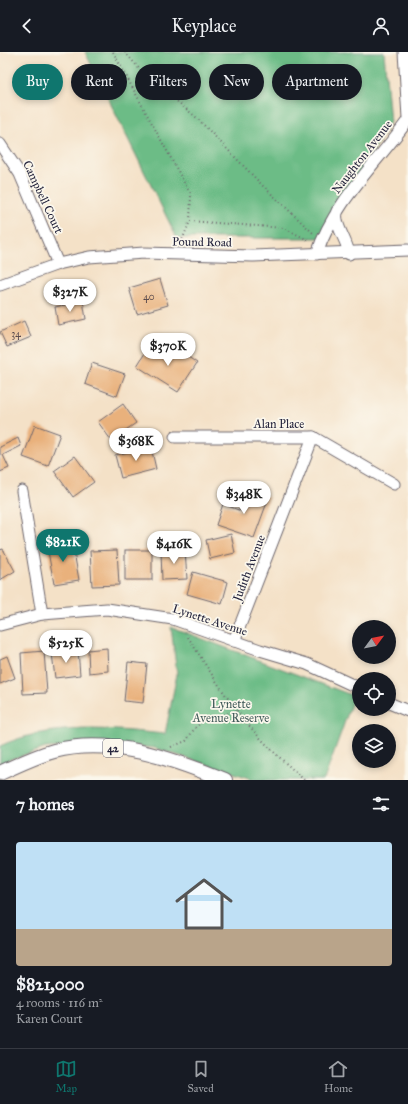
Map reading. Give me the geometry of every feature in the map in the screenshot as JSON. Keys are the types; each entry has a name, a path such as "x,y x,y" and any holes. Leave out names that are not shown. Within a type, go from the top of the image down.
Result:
{"main road":[{"name":"42","path":"0,773 54,751 83,748 112,748 149,754 190,765 225,780"}],"street":[{"name":"Naughton Avenue","path":"319,247 338,210 408,119 404,52"},
{"name":"Campbell Court","path":"0,144 20,174 58,264"},
{"name":"Naughton Avenue","path":"338,210 337,222 348,245 349,254"},
{"name":"Pound Road","path":"0,285 58,264 89,257 144,253 173,255 253,256 319,247 349,254 408,250"},
{"name":"Alan Place","path":"175,436 313,437 394,484"},
{"name":"Judith Avenue","path":"234,641 313,437"},
{"path":"22,491 42,614"},
{"name":"Lynette Avenue","path":"0,625 42,614 107,609 173,619 234,641 307,664 352,685"},
{"path":"396,706 408,712"}],"path":[{"path":"113,52 191,195 190,221 183,241 173,255"},
{"path":"125,52 142,72 197,118 263,186 319,247"},
{"path":"190,221 284,228 319,247"},
{"path":"188,637 237,711 265,744 304,780"},
{"path":"171,747 186,741 195,728 204,720 237,711"}],"green space":[{"path":"85,52 384,52 390,122 324,238 177,238 109,100 127,100 127,64 91,64"},
{"name":"Lynette Avenue Reserve","path":"171,627 352,695 352,702 324,780 256,780 155,748 118,744 46,748 0,764 0,746 20,738 40,733 60,730 103,729 165,734 177,674"}],"building":[{"path":"160,279 168,305 137,314 129,288"},
{"path":"83,301 86,319 58,325 55,307"},
{"path":"24,321 31,337 7,347 0,332"},
{"path":"172,346 197,363 178,392 137,366 148,348 164,359"},
{"path":"92,363 125,374 117,396 85,384"},
{"path":"123,404 136,423 111,440 98,422"},
{"path":"35,425 60,434 48,466 23,457"},
{"path":"18,438 21,446 3,455 9,468 0,472 0,447"},
{"path":"151,447 156,469 121,478 115,455"},
{"path":"75,456 94,482 73,497 54,471"},
{"path":"248,489 269,497 254,538 216,525 223,504 241,511"},
{"path":"231,534 235,553 210,559 206,540"},
{"path":"72,541 79,580 54,584 47,546"},
{"path":"3,549 15,571 0,580 0,550"},
{"path":"117,550 119,585 92,586 90,551"},
{"path":"125,550 152,550 152,580 125,580"},
{"path":"185,550 187,579 162,580 161,551"},
{"path":"193,572 228,582 222,604 187,594"},
{"path":"107,648 108,671 89,673 88,650"},
{"path":"78,650 80,675 55,678 52,653"},
{"path":"44,651 47,693 23,694 21,653"},
{"path":"7,656 15,678 0,684 0,659"},
{"path":"128,662 147,664 143,703 124,701"}]}
